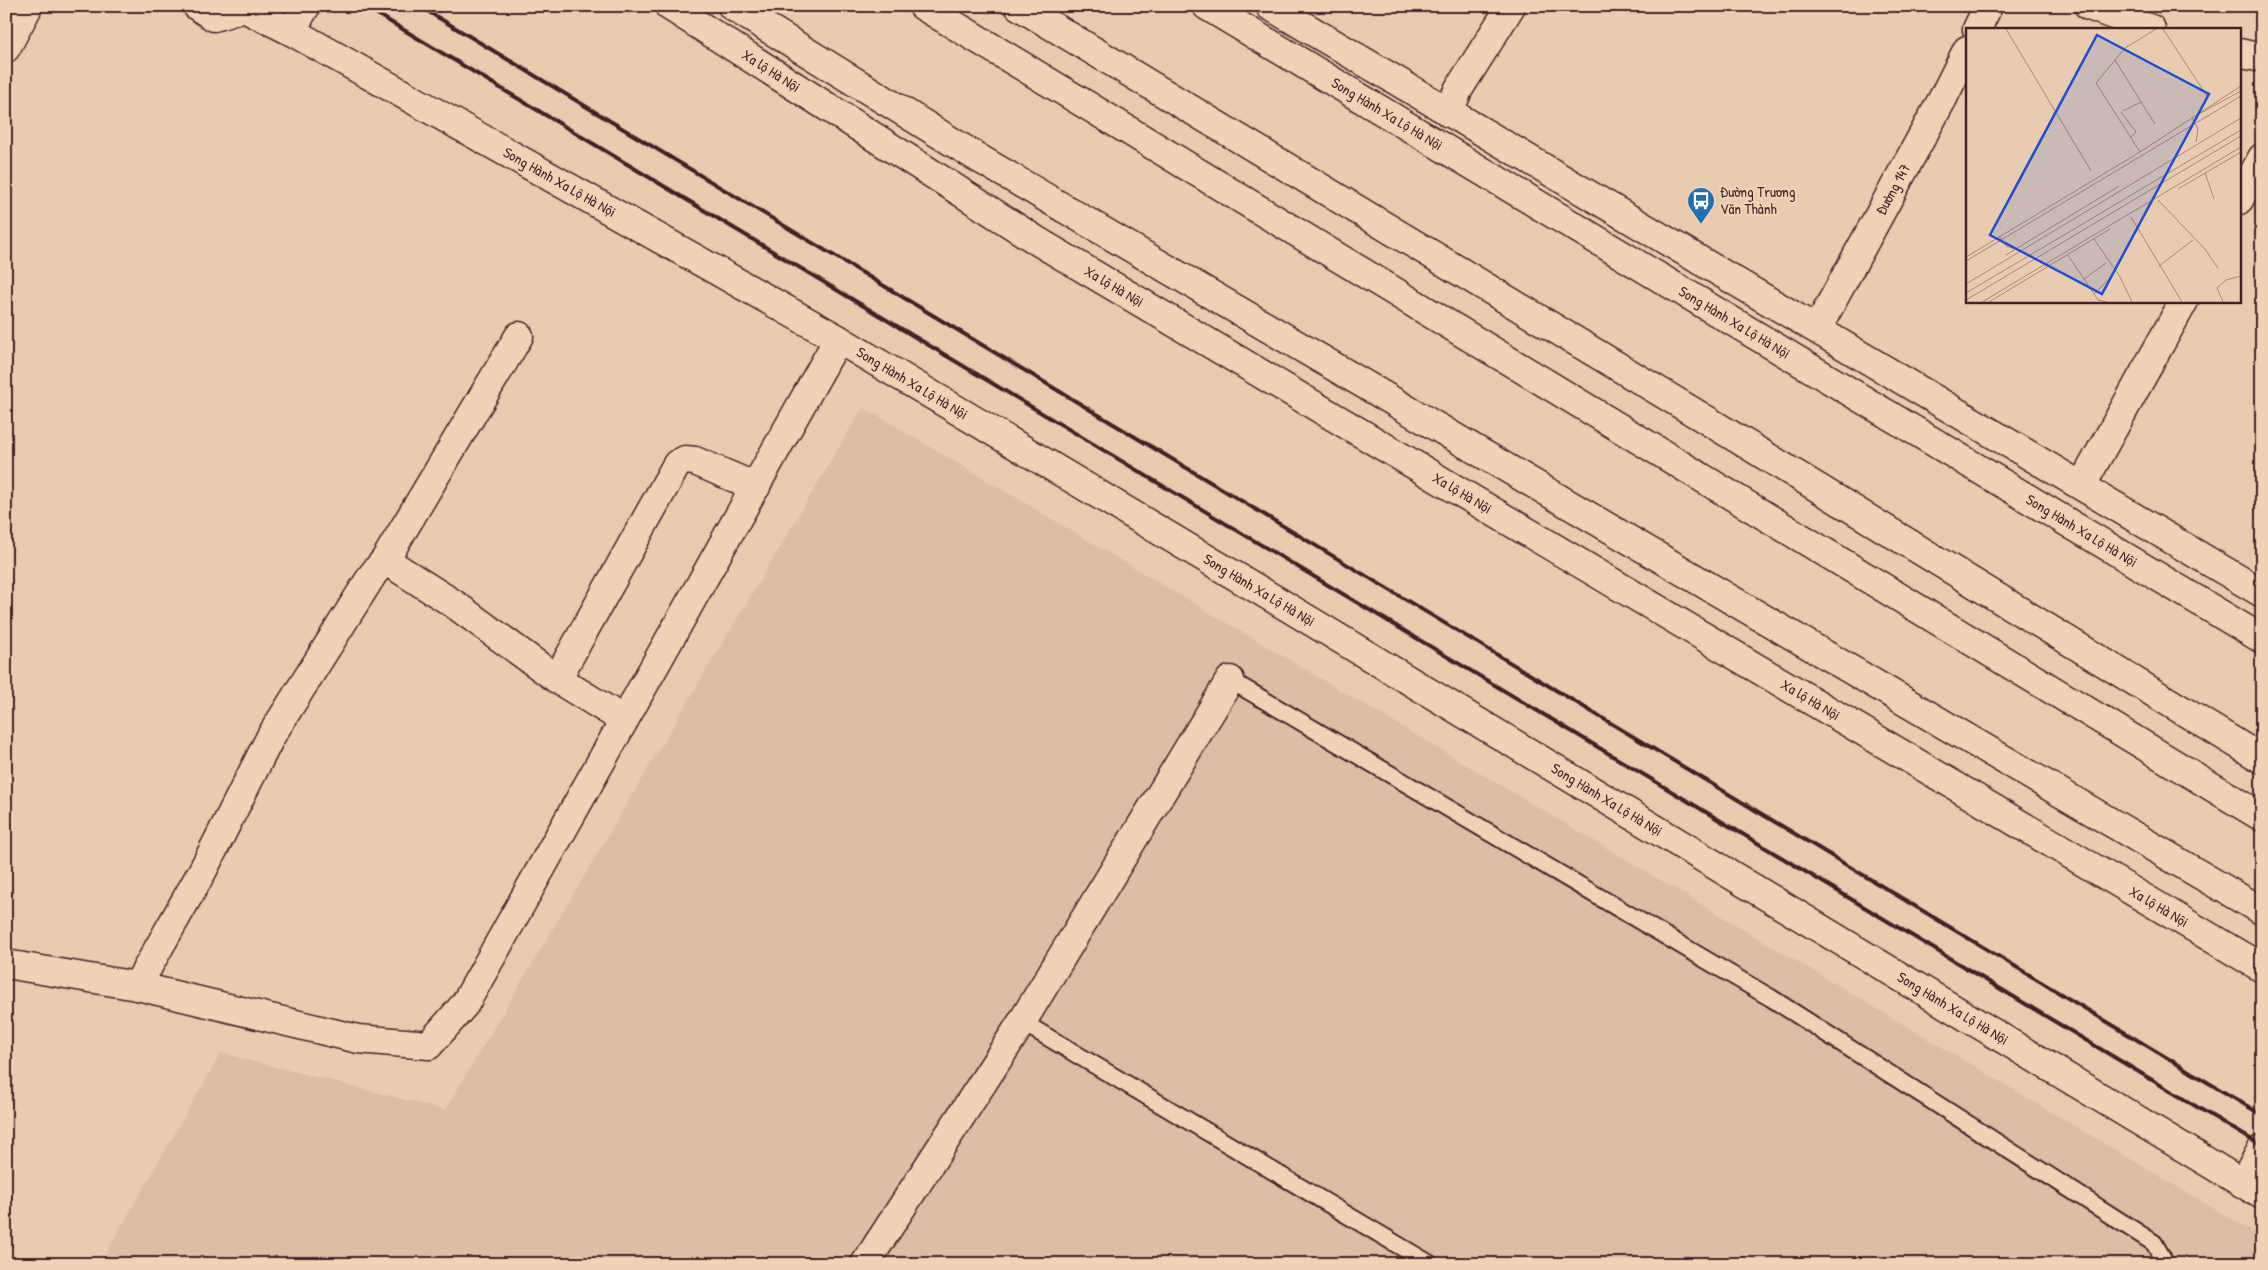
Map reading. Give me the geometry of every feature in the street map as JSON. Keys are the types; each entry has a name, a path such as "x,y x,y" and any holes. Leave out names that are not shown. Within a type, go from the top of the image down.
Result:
{"main road":[{"name":"Song Hành Xa Lộ Hà Nội","path":"198,6 214,17 244,7 291,31 838,339 1279,602 2252,1190"},
{"path":"291,31 306,6"},
{"name":"Xa lộ Hà Nội","path":"669,6 1039,242 2262,968"},
{"path":"732,6 980,158 2262,912"},
{"path":"923,6 2262,817"},
{"path":"1019,6 1697,414 2262,759"},
{"name":"Song Hành Xa Lộ Hà Nội","path":"1207,6 1434,144 1509,186 2262,639"},
{"path":"1270,6 2262,593"},
{"path":"1434,144 1458,90 1511,6"},
{"path":"1977,28 1988,6"},
{"path":"2089,6 2148,28"},
{"path":"6,48 27,9"},
{"name":"Đường 147","path":"1817,329 1943,98 1966,52"},
{"path":"2240,53 2262,58"},
{"path":"980,158 1039,242"},
{"path":"2240,198 2262,158"},
{"path":"2082,485 2183,302"},
{"path":"137,986 203,870 271,736 373,574 385,560 518,336"},
{"path":"6,964 137,986 358,1039 429,1045 465,1004 838,339"},
{"path":"557,679 677,464 686,460 695,461 756,487"},
{"path":"385,560 454,604 557,679 624,720"},
{"path":"865,1264 1022,1022 1230,680"},
{"path":"2252,1190 2262,1149"}],"lane":[{"path":"1230,680 1771,998 2154,1243 2163,1259 2163,1264"},
{"path":"1022,1022 1430,1264"}],"shaded area":[{"path":"863,407 2262,1237 2262,1264 100,1264 221,1053 445,1110"}],"railway":[{"path":"364,6 2262,1146"},
{"path":"419,6 2262,1115"}],"place":[{"name":"Đường Trương Văn Thành","path":"1701,225"}]}
